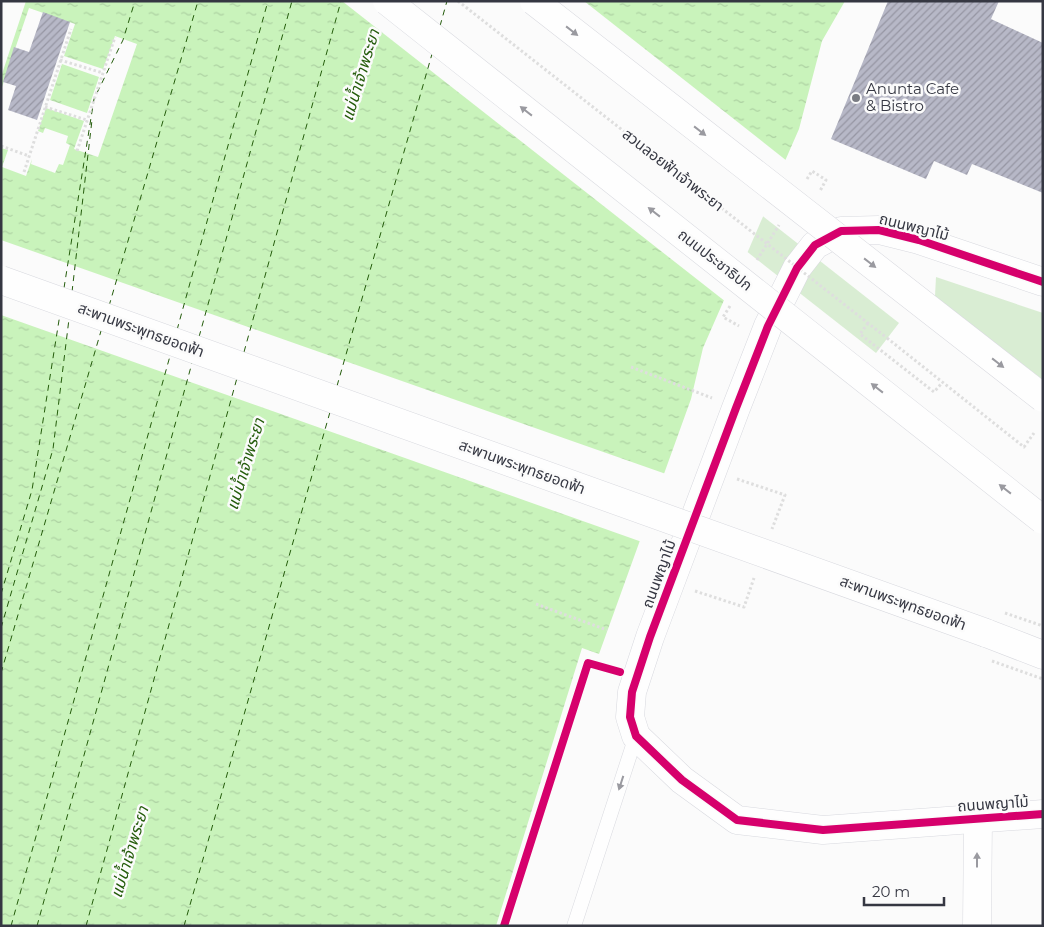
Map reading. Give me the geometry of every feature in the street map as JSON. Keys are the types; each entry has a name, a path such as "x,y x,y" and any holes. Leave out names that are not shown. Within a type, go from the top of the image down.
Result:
{"main road":[{"name":"ถนนประชาธิปก","path":"387,1 1043,520"},
{"path":"534,1 1043,398"},
{"name":"ถนนพญาไม้","path":"1043,282 919,240 879,230 841,231 815,245 796,268 768,326 650,637 632,692 630,717 636,736 682,780 737,820 823,830 1043,814"},
{"name":"สะพานพระพุทธยอดฟ้า","path":"1,280 1043,655"},
{"path":"977,926 978,819"}],"lane":[{"path":"574,926 636,736"}],"path":[{"path":"24,172 71,29"},
{"path":"77,151 116,37"},
{"path":"60,60 103,73"},
{"path":"45,107 87,120"},
{"path":"1,146 29,156"},
{"path":"756,263 781,221"},
{"path":"868,323 860,334 934,392 942,383"},
{"path":"631,367 719,400"},
{"path":"736,479 785,495 770,536"},
{"path":"694,591 744,607 756,573"},
{"path":"536,604 607,630"}],"shaded area":[{"path":"428,1 489,1 899,323 876,353"},
{"path":"936,277 1043,313 1043,380 935,296"}],"water":[{"name":"แม่น้ำเจ้าพระยา","path":"26,1 845,1 822,41 799,129 703,348 691,399 599,654 582,648 496,926 1,926 1,77"}],"pier":[{"path":"342,1 584,1 787,161 726,302"},
{"path":"29,8 75,24 64,56 103,69 115,36 137,44 98,157 74,149 84,121 46,108 38,131 43,133 45,128 68,136 66,143 70,145 63,165 59,164 55,173 31,164 32,159 26,176 2,167 8,150 1,148 1,90","holes":["62,64 99,77 87,113 50,100"]},
{"path":"1,240 666,474 642,542 1,315"}],"building":[{"path":"888,1 999,1 991,19 1043,43 1043,193 972,164 967,175 934,161 926,179 831,139"},
{"path":"43,12 70,22 37,120 8,110 16,86 3,82 14,47 29,52"}],"ferry route":[{"path":"64,288 94,99 123,40 135,1"},
{"path":"109,306 198,1"},
{"path":"177,330 268,1"},
{"path":"199,337 292,1"},
{"path":"244,352 341,1"},
{"path":"440,26 447,1"},
{"path":"337,386 432,54"},
{"path":"72,292 92,120"},
{"path":"1,594 32,490 60,314"},
{"path":"1,628 53,449 69,319"},
{"path":"1,673 101,331"},
{"path":"11,926 170,356"},
{"path":"37,926 192,363"},
{"path":"86,926 237,378"},
{"path":"184,926 330,412"}],"cycle path":[{"path":"1043,282 919,240 879,230 841,231 815,245 797,268 768,326 650,637 632,692 630,717 636,736 682,780 737,820 823,830 1043,814"},
{"path":"504,926 588,663 620,672"}],"place":[{"name":"Anunta Cafe & Bistro","path":"856,98"}]}
